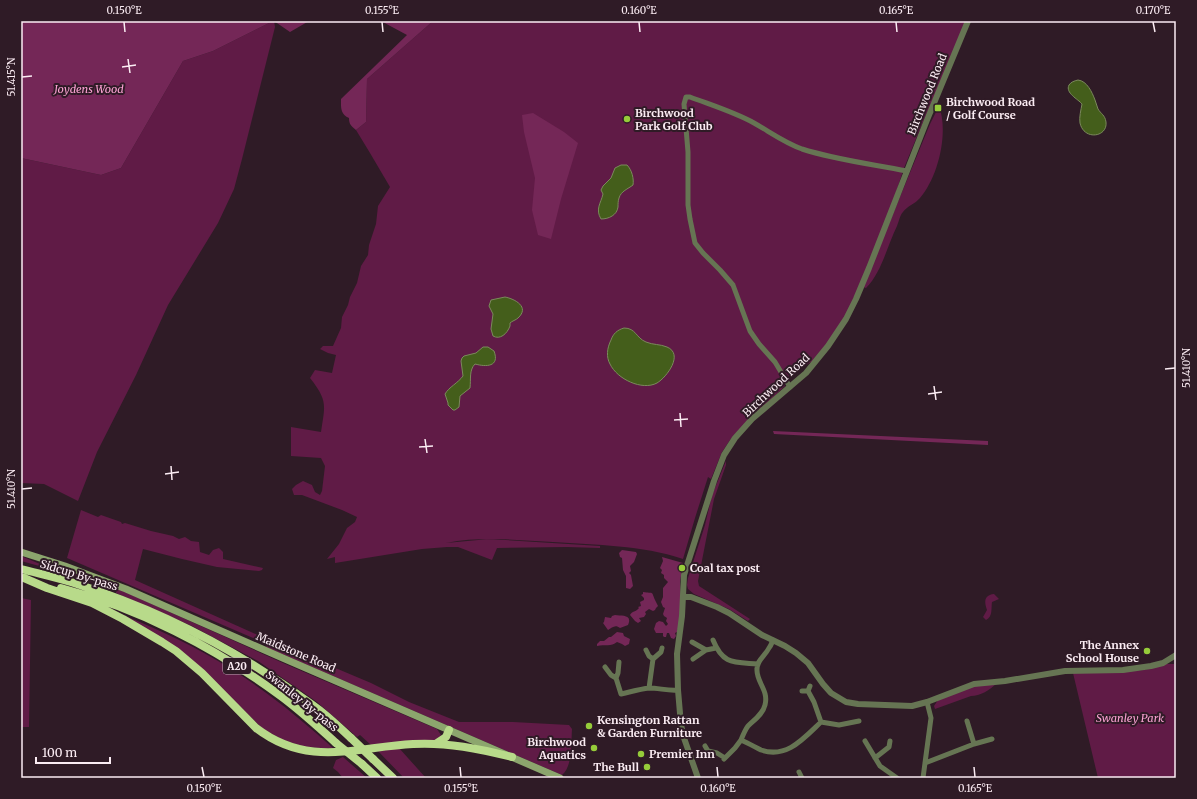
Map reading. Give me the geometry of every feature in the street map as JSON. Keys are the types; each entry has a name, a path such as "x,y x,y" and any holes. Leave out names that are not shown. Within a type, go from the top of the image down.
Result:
{"highway":[{"name":"Sidcup By-pass","path":"21,569 76,583 128,606"},
{"name":"Sidcup By-pass","path":"22,578 128,606"},
{"name":"A20","path":"22,578 92,603 167,645 202,673 256,728 266,736 283,744 307,751 333,752 437,743 478,748 512,757"},
{"name":"Swanley By-pass","path":"128,606 180,625 255,665 315,707 394,778"},
{"name":"Swanley By-pass","path":"128,606 182,634 243,670 279,695 377,778"},
{"path":"437,743 446,737 449,730"}],"main road":[{"name":"Maidstone Road","path":"21,552 65,566 126,589 560,778"}],"street":[{"name":"Birchwood Road","path":"698,778 682,732 678,690 677,654 684,597 684,575 714,481 724,455 735,438 752,419 790,387 819,358 835,337 846,319 869,268 906,171 968,21"},
{"path":"790,387 775,362 750,331 733,285 695,243 688,205 688,152 684,104 686,97 690,97 730,112 754,123 801,149 866,165 906,171"},
{"path":"684,597 717,607 729,613 762,635 791,649 808,663 831,693 846,702 909,706 927,702 974,684 1005,682 1065,671 1123,670 1163,663 1175,656"},
{"path":"713,640 716,648 729,661 758,664"},
{"path":"705,746 708,751 717,753 725,758 735,748 747,728 765,707 766,694 757,673 757,668 760,660 769,649 773,640"},
{"path":"692,642 706,650"},
{"path":"649,688 653,659 661,652 662,648"},
{"path":"693,659 706,650 716,648"},
{"path":"646,650 649,656 653,659"},
{"path":"619,662 616,678 621,694 649,688 678,690"},
{"path":"605,666 611,675 616,678"},
{"path":"802,691 809,688 821,722"},
{"path":"923,778 924,763 932,718 927,702"},
{"path":"967,721 974,744"},
{"path":"741,740 762,750 778,752 784,751 799,743 821,722"},
{"path":"821,722 839,725 859,722"},
{"path":"924,763 974,744 992,739"},
{"path":"875,758 889,747 890,741"},
{"path":"865,742 880,766 898,778"},
{"path":"799,772 804,777"}],"green space":[{"name":"Joydens Wood","path":"21,21 273,21 213,51 183,61 121,168 101,175 21,158"},
{"path":"273,21 275,27 234,189 218,223 168,305 136,375 97,452 78,501 44,484 21,483 21,158 101,175 121,168 183,61 213,51"},
{"path":"274,21 309,21 290,32"},
{"path":"381,21 433,21 367,79 366,122 356,130 349,122 349,118 343,112 341,107 341,99 407,35"},
{"path":"433,21 968,21 904,168 884,229 856,299 819,358 804,366 788,380 783,376 783,384 785,386 736,433 722,452 711,479 708,477 683,559 667,554 619,546 491,539 600,546 600,548 497,548 492,560 458,547 447,547 422,549 335,563 335,557 327,559 339,544 347,528 355,522 357,517 302,495 294,495 292,489 303,481 312,485 315,492 320,495 322,491 325,466 321,458 291,456 291,427 321,432 324,404 320,392 310,378 315,370 332,373 336,355 320,349 323,346 333,346 341,328 342,317 357,283 361,266 368,255 369,245 376,224 378,206 390,187 356,130 366,122 367,79","holes":["488,539 446,543 459,541"]},
{"path":"939,106 942,117 942,141 937,167 932,179 920,198 907,208 900,216 884,258 872,282 866,288 863,287 930,124"},
{"path":"533,113 564,132 578,143 561,199 551,239 538,235 532,210 535,178 524,132 522,115"},
{"path":"773,431 988,441 988,445 774,434"},
{"path":"726,461 726,465 714,499 698,581 699,586 750,619 748,621 729,609 694,594 688,589 687,585 705,525 712,495"},
{"path":"81,510 98,517 101,515 121,522 122,524 125,523 179,539 185,537 191,541 199,542 200,552 209,555 213,550 219,548 223,552 223,559 263,568 259,571 217,567 143,549 135,580 269,640 371,683 409,702 459,722 513,722 569,725 572,729 571,747 570,760 566,771 562,775 266,647 267,644 67,558"},
{"path":"622,550 636,552 637,554 634,562 630,566 631,571 629,573 631,575 633,586 630,589 626,588 626,576 623,570 622,558 620,557 619,553"},
{"path":"21,556 40,564 56,567 125,592 283,663 437,729 441,735 437,740 371,745 360,735 357,737 317,702 258,661 192,626 116,593 116,591 76,576 21,561"},
{"path":"662,557 683,563 680,582 681,598 679,625 674,639 671,638 669,633 667,633 666,637 664,637 663,633 656,633 654,629 656,623 659,621 663,622 666,626 668,624 666,621 667,618 663,614 665,608 661,602 663,597 663,588 668,582 661,573 662,570 660,568 663,561"},
{"path":"643,592 651,593 658,606 653,611 649,609 645,612 646,614 644,617 639,618 641,621 638,623 630,615 641,606 640,602 644,600 641,595"},
{"path":"994,594 999,599 992,602 991,615 986,620 983,617 987,610 985,604 986,599 988,596"},
{"path":"21,598 31,600 29,727 21,727"},
{"path":"123,615 178,639 231,669 284,707 334,749 305,747 283,740 263,729 227,694"},
{"path":"615,615 628,617 628,625 620,628 615,626 608,630 603,623 605,617 611,618"},
{"path":"617,632 623,633 624,636 630,639 629,644 625,646 617,642 610,645 597,646 600,641 604,641"},
{"name":"Swanley Park","path":"1164,664 1174,664 1176,674 1176,778 1098,778 1073,673 1109,673 1144,670"},
{"path":"997,683 981,694 935,709 934,706 938,700 972,686"},
{"path":"399,748 426,778 404,778 377,750"},
{"path":"343,757 367,778 343,778 333,768 336,760"}],"shaded area":[{"path":"1078,80 1084,82 1089,87 1098,109 1105,118 1106,127 1100,134 1091,135 1082,129 1080,116 1082,104 1070,93 1068,88 1071,83"},
{"path":"621,165 627,165 630,169 633,177 633,185 620,196 616,212 610,217 601,219 598,209 603,194 601,190 611,178 615,168"},
{"path":"505,297 520,304 522,310 518,318 510,323 509,329 505,334 501,337 496,337 493,336 491,329 493,314 489,306 491,300"},
{"path":"624,328 634,331 646,342 664,346 672,350 674,360 672,365 665,376 657,383 644,386 630,382 618,374 610,364 608,349 610,343 616,332"},
{"path":"483,347 488,347 494,351 494,363 491,365 475,364 473,366 470,388 460,396 459,407 453,410 448,405 445,394 463,376 462,358 464,356 476,353"}],"place":[{"name":"Birchwood Road / Golf Course","path":"938,108"},
{"name":"Birchwood Park Golf Club","path":"627,119"},
{"name":"Coal tax post","path":"682,568"},
{"name":"The Annex School House","path":"1147,651"},
{"name":"Kensington Rattan & Garden Furniture","path":"589,726"},
{"name":"Birchwood Aquatics","path":"594,748"},
{"name":"Premier Inn","path":"641,754"},
{"name":"The Bull","path":"647,767"}]}
